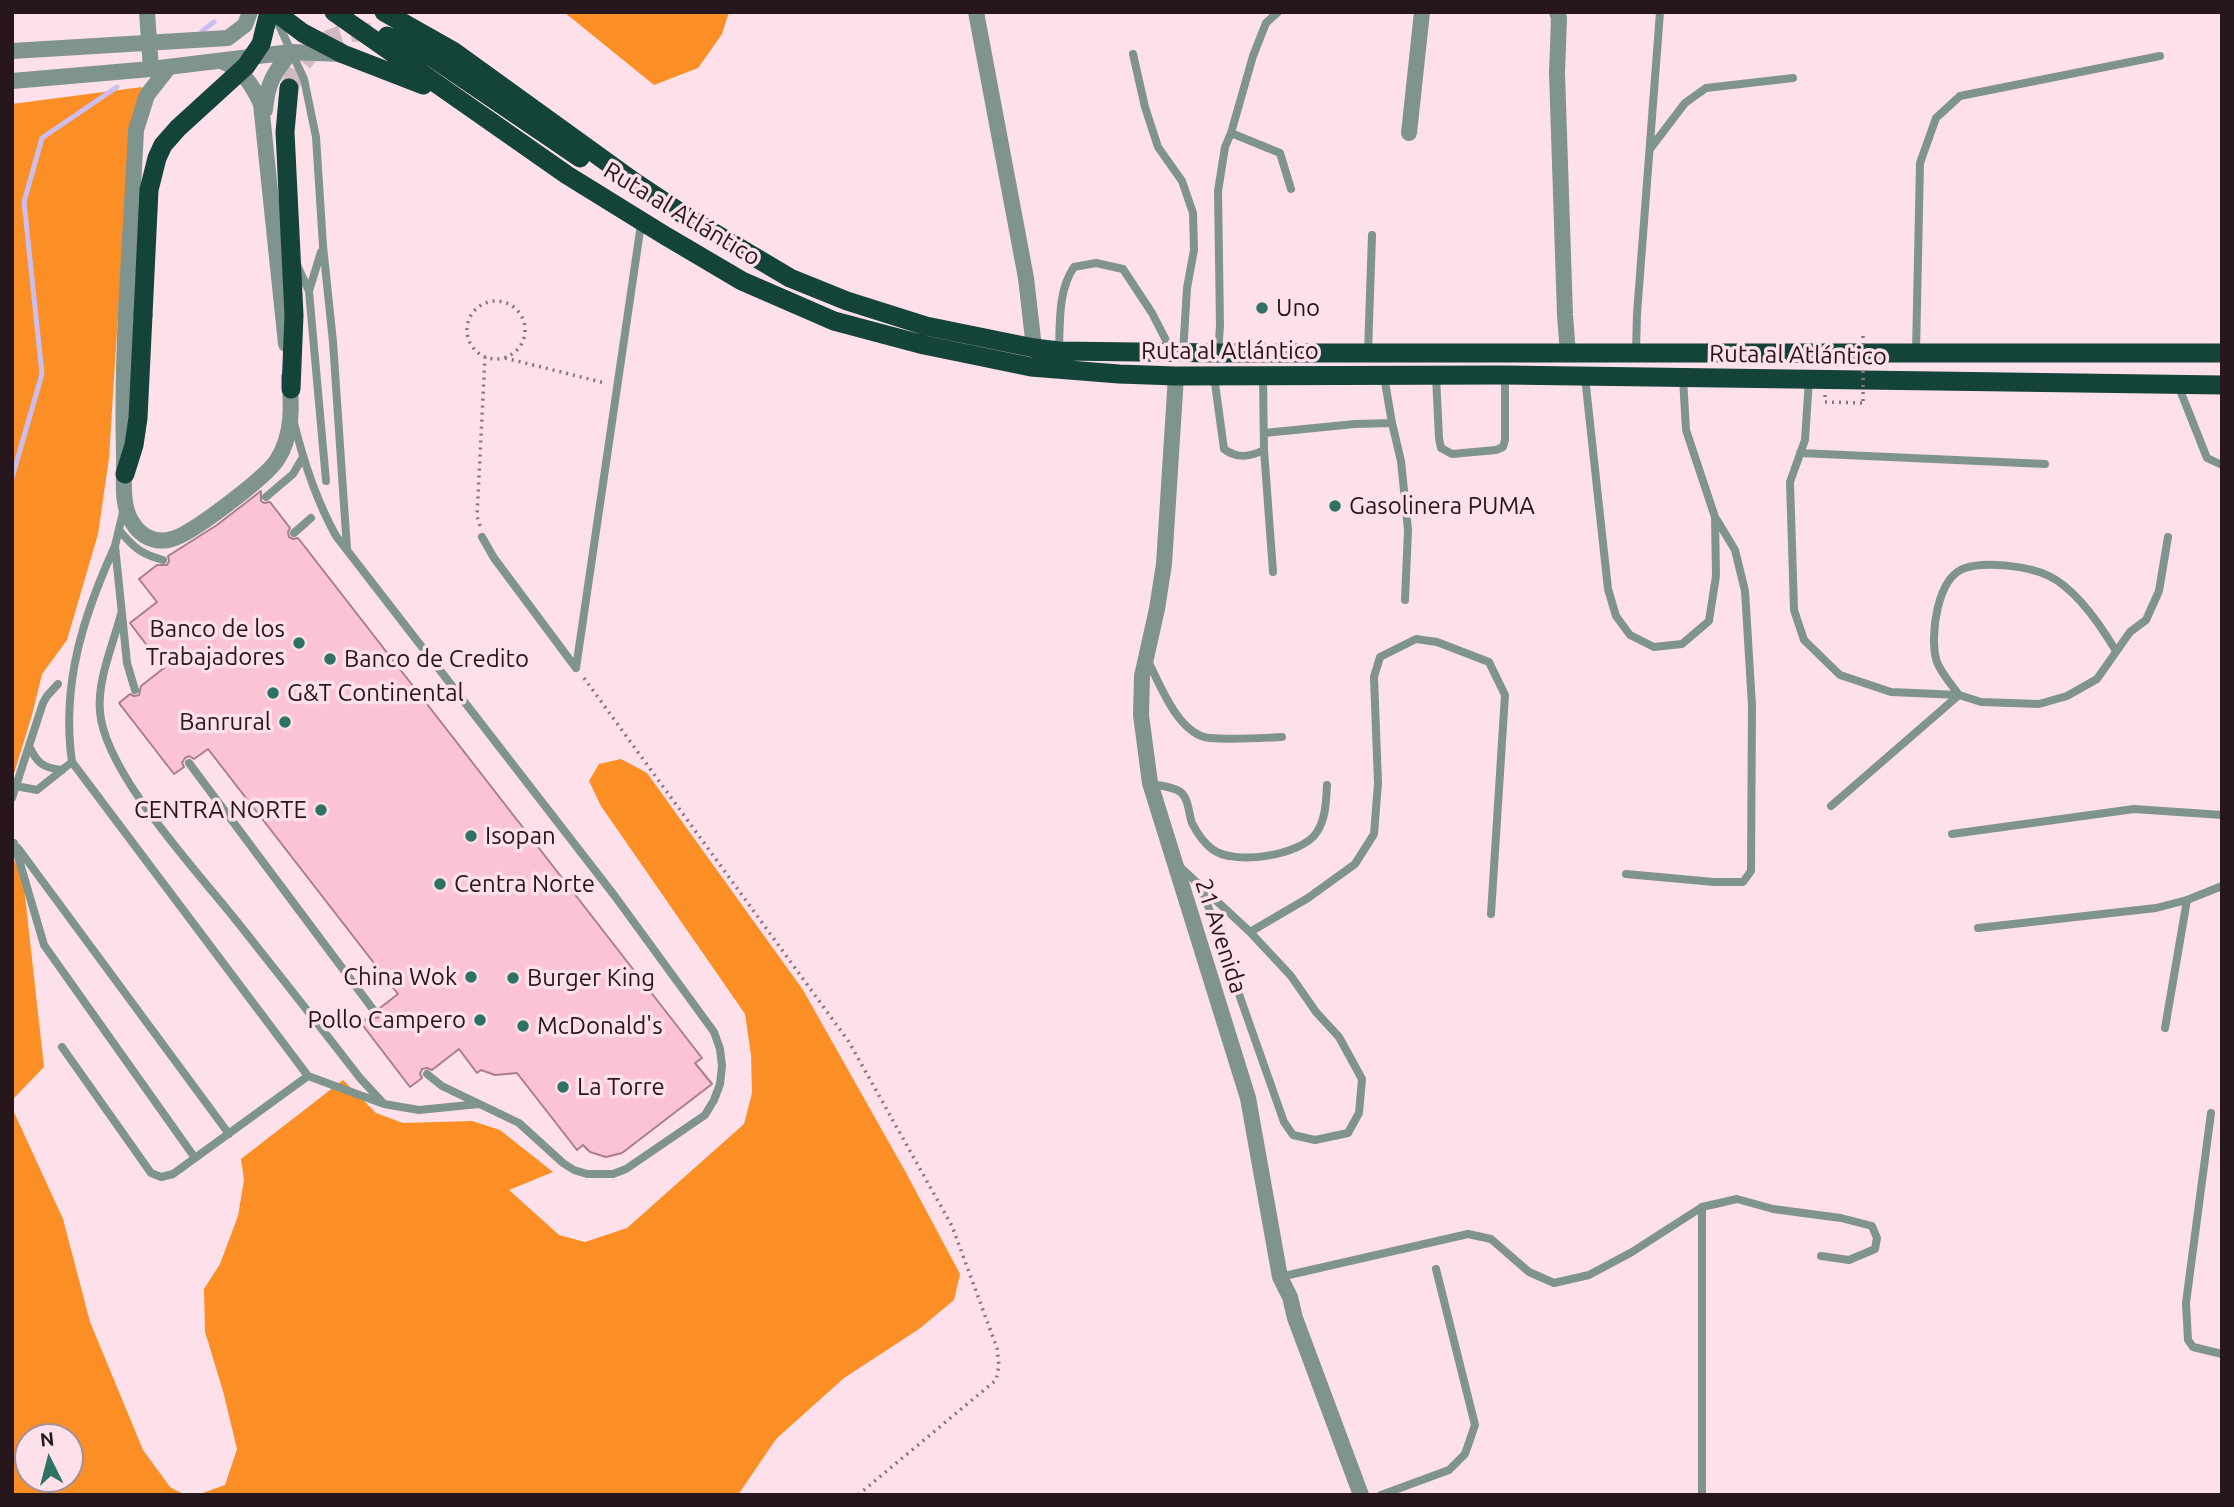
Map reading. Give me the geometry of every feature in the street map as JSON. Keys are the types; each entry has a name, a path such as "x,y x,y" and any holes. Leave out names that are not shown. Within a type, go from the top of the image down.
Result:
{"highway":[{"path":"125,474 134,445 138,418 149,190 157,158 163,145 178,128 246,65 261,44 272,12 303,33 344,54 411,79 468,105"},
{"name":"Ruta al Atlántico","path":"334,12 567,175 742,281 834,321 924,345 1031,367 1177,376 1505,376 2222,385"},
{"name":"Ruta al Atlántico","path":"384,12 453,51 684,215 790,278 847,301 926,326 1034,348 1059,351 1178,353 2222,353"},
{"path":"403,12 453,51"},
{"path":"387,36 433,58 687,228 732,253 790,278"},
{"path":"289,88 285,132 294,315 290,389"},
{"path":"2142,384 2149,378 2152,369 2152,360 2147,352"},
{"path":"2178,385 2175,368 2177,359 2183,353"}],"street":[{"path":"146,12 151,69"},
{"path":"12,51 228,38 244,25 250,12"},
{"path":"976,12 1026,278 1034,348"},
{"path":"1409,133 1422,12"},
{"path":"1557,12 1568,354"},
{"path":"264,120 266,96 274,73 292,52"},
{"path":"12,80 151,69 292,52 344,54"},
{"path":"169,66 147,95 136,130 124,396 125,502 130,519 140,534 154,540 171,540 190,531 265,475 278,458 288,434 291,414 261,104 245,76 232,65 221,61"},
{"name":"21 Avenida","path":"1177,376 1164,564 1142,676 1141,715 1150,783 1248,1098 1280,1276 1361,1495"}],"lane":[{"path":"272,12 304,79 316,137 347,552"},
{"path":"1219,353 1218,191 1225,147 1257,45 1266,23 1278,12"},
{"path":"1636,353 1660,12"},
{"path":"1133,54 1145,107 1158,147 1182,181 1193,213 1194,250 1178,353"},
{"path":"1916,352 1920,163 1936,118 1960,96 2160,56"},
{"path":"1650,149 1685,103 1706,88 1793,78"},
{"path":"1231,133 1280,153 1291,189"},
{"path":"576,668 641,221"},
{"path":"1368,352 1373,235"},
{"path":"309,291 323,246"},
{"path":"290,252 309,291 326,481"},
{"path":"1059,351 1066,278 1074,267 1096,263 1123,270 1178,353"},
{"path":"1384,375 1401,461 1408,530 1405,600"},
{"path":"1214,376 1224,449 1231,455 1244,457 1264,450"},
{"path":"1263,376 1264,450 1273,572"},
{"path":"1436,376 1441,448 1452,454 1503,447 1505,376"},
{"path":"1585,377 1608,589 1616,616 1630,635 1654,648 1682,645 1709,621 1716,576 1715,517"},
{"path":"1626,874 1714,883 1743,882 1751,871 1752,705 1745,591 1735,550 1715,517 1685,430 1683,378"},
{"path":"1808,379 1807,428 1790,482 1794,610 1804,640 1840,675 1891,692 1959,695 1981,702 2039,704 2067,696 2096,679 2130,632 2146,620 2159,591 2168,537"},
{"path":"2178,385 2207,458 2222,465"},
{"path":"291,414 321,508 347,552 614,895 714,1032 722,1066 720,1084 705,1115 626,1169 600,1176 574,1170 519,1123 442,1086 427,1074"},
{"path":"1264,433 1392,423"},
{"path":"1800,453 2045,464"},
{"path":"267,497 293,474 303,457"},
{"path":"125,502 115,546 98,584 72,671 67,716 72,762 308,1076 384,1104 419,1110 480,1104"},
{"path":"294,533 311,518"},
{"path":"119,530 136,549 147,556 163,560"},
{"path":"482,537 494,558 576,668"},
{"path":"115,546 127,663 135,690"},
{"path":"1959,695 1936,660 1934,617 1949,579 1963,568 2004,564 2048,575 2070,591 2102,627 2116,651"},
{"path":"121,614 101,687 100,712 105,737 117,762 157,821 360,1078 384,1104"},
{"path":"1250,932 1308,898 1355,864 1374,834 1378,783 1374,677 1380,657 1416,639 1437,642 1489,662 1506,695 1491,914"},
{"path":"1146,656 1176,714 1189,730 1207,738 1282,737"},
{"path":"12,798 43,703 58,684"},
{"path":"1831,806 1959,695"},
{"path":"29,746 38,763 62,770"},
{"path":"16,786 37,790 72,762"},
{"path":"189,763 375,1012"},
{"path":"1150,783 1178,790 1186,800 1191,820 1201,838 1214,851 1241,858 1268,856 1299,848 1317,834 1326,809 1327,785"},
{"path":"1952,834 2134,809 2222,815"},
{"path":"13,841 229,1134"},
{"path":"13,841 44,946 195,1158"},
{"path":"1174,862 1250,932 1291,976 1316,1012 1339,1037 1362,1079 1359,1113 1348,1133 1314,1140 1293,1135 1284,1122 1202,889"},
{"path":"1978,928 2156,908 2187,900 2222,886"},
{"path":"2165,1028 2187,900"},
{"path":"62,1047 151,1173 161,1177 173,1174 308,1076"},
{"path":"2211,1113 2186,1303 2188,1340 2193,1347 2222,1354"},
{"path":"1280,1276 1468,1234 1490,1239 1530,1272 1553,1283 1589,1275 1632,1252 1702,1207 1737,1199 1773,1209 1841,1218 1872,1226 1877,1238 1875,1250 1849,1260 1821,1255"},
{"path":"1702,1207 1702,1495"},
{"path":"1381,1495 1449,1469 1465,1454 1475,1425 1436,1269"}],"path":[{"path":"500,301 509,303 523,317 526,337 514,354 495,360 485,357 471,345 467,327 469,318 482,304 500,301"},
{"path":"1825,402 1863,403 1863,336"},
{"path":"482,537 478,516 485,357"},
{"path":"505,358 617,387"},
{"path":"576,668 849,1042 951,1226 997,1348 999,1366 996,1380 858,1495"}],"shaded area":[{"path":"564,12 729,12 722,34 698,68 654,85"},
{"path":"142,87 130,125 109,458 98,534 67,640 42,674 12,780 12,104"},
{"path":"621,759 647,773 803,990 960,1274 954,1300 919,1329 844,1378 776,1439 738,1495 197,1495 225,1485 237,1449 205,1332 204,1289 220,1264 238,1216 244,1180 241,1159 343,1080 376,1113 403,1123 472,1121 500,1130 553,1172 509,1190 559,1235 585,1242 627,1228 744,1124 752,1093 751,1055 745,1014 601,806 589,781 599,764"},
{"path":"12,856 23,878 44,1067 12,1100"},
{"path":"12,1108 63,1219 90,1322 143,1450 170,1487 185,1495 12,1495"}],"building":[{"name":"Centra Norte","path":"261,491 261,501 270,502 290,528 289,537 298,538 702,1058 695,1063 712,1084 622,1153 606,1157 590,1152 583,1145 577,1150 517,1073 495,1075 481,1070 477,1073 459,1049 432,1070 422,1069 422,1078 410,1087 361,1023 370,1016 379,1017 380,1008 398,994 208,749 194,759 189,756 185,758 182,763 184,767 174,774 119,703 130,694 139,695 141,686 164,668 130,623 157,602 139,579 157,565 167,565 168,556 217,525"}],"waterway":[{"path":"202,31 214,22"},
{"path":"12,478 42,374 24,202 42,138 117,87"}],"tunnel":[{"path":"289,88 302,64 321,45 345,34 372,33"}],"place":[{"name":"Uno","path":"1262,308"},
{"name":"Gasolinera PUMA","path":"1335,506"},
{"name":"Banco de los Trabajadores","path":"299,643"},
{"name":"Banco de Credito","path":"330,659"},
{"name":"G&T Continental","path":"273,693"},
{"name":"Banrural","path":"285,722"},
{"name":"CENTRA NORTE","path":"321,810"},
{"name":"Isopan","path":"471,836"},
{"name":"Centra Norte","path":"440,884"},
{"name":"China Wok","path":"471,977"},
{"name":"Burger King","path":"513,978"},
{"name":"Pollo Campero","path":"480,1020"},
{"name":"McDonald's","path":"523,1026"},
{"name":"La Torre","path":"563,1087"}]}
